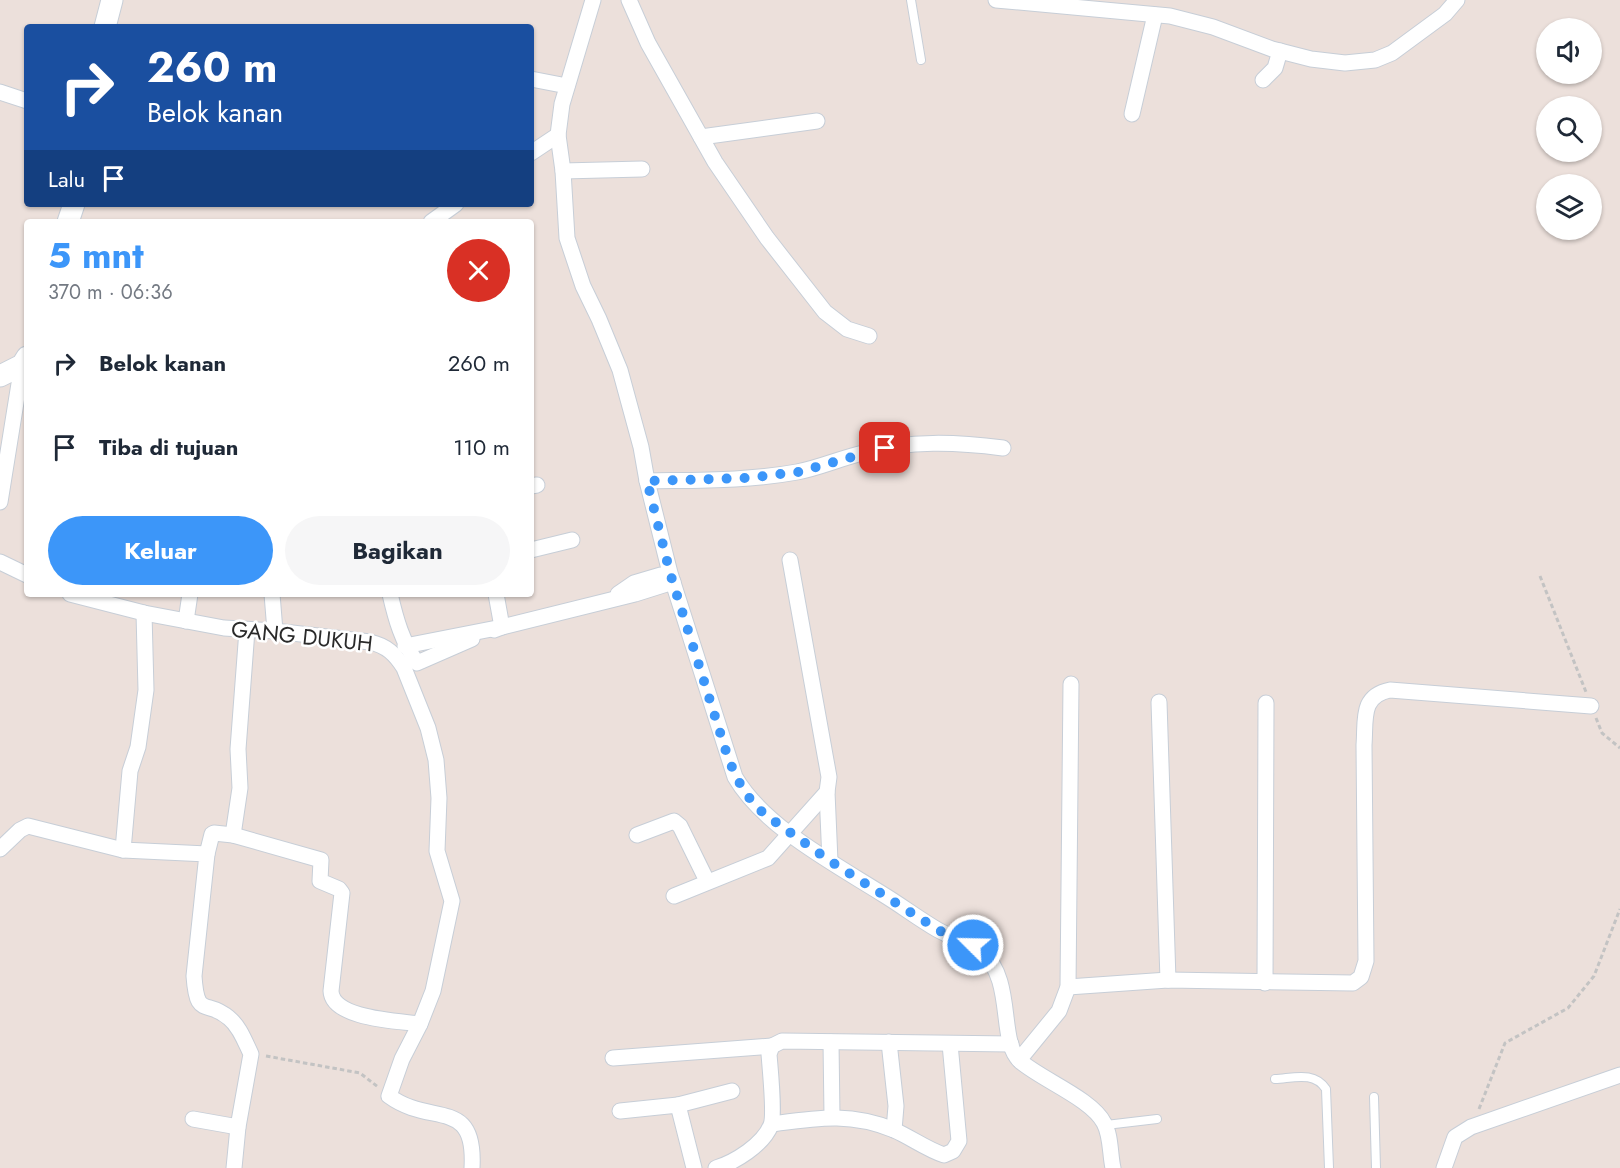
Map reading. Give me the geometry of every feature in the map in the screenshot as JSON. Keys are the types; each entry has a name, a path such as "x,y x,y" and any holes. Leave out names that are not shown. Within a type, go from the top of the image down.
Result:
{"main road":[{"path":"106,24 112,0"},
{"path":"0,376 24,361"}],"street":[{"path":"593,0 567,86 558,135 563,171 567,238 583,286 600,319 620,370 639,438 647,481 672,577 735,777 744,792 763,813 790,833 940,931 973,945 984,953 991,961 1000,982 1012,1052 1019,1060 1086,1105 1106,1125 1113,1168"},
{"path":"629,0 648,43 715,162 767,238 812,298 847,329 868,336"},
{"path":"1005,0 1155,15 1191,21 1280,51 1345,63 1375,60 1392,53 1428,28 1457,0"},
{"path":"1132,114 1155,15"},
{"path":"1263,80 1275,68 1280,51"},
{"path":"534,80 567,86"},
{"path":"0,92 24,100"},
{"path":"701,137 817,121"},
{"path":"534,151 558,135"},
{"path":"563,171 642,169"},
{"path":"437,219 452,207"},
{"path":"0,502 20,413 24,361"},
{"path":"647,481 747,478 798,472 865,452 906,444 950,442 1003,448"},
{"path":"534,549 572,540"},
{"path":"790,560 829,777 827,792 830,861"},
{"path":"0,562 24,574"},
{"path":"391,597 396,622 405,646 417,663 502,627 635,594 672,577"},
{"name":"GANG DUKUH","path":"82,597 186,621 382,645 398,658 428,728 437,769 438,851 452,901 435,982 420,1024 402,1059 389,1096"},
{"path":"186,621 190,597"},
{"path":"272,597 275,631"},
{"path":"497,597 502,627"},
{"path":"123,850 130,771 138,747 146,690 144,613"},
{"path":"233,835 240,788 238,749 247,630"},
{"path":"1019,1060 1059,1011 1068,987 1071,684"},
{"path":"1068,987 1168,980 1353,983 1361,977 1364,971 1364,745 1367,710 1373,697 1390,690 1591,706"},
{"path":"1159,702 1168,980"},
{"path":"1265,983 1266,702"},
{"path":"674,896 768,858 827,792"},
{"path":"637,835 674,821 680,826 707,881"},
{"path":"0,849 20,830 28,826 123,850 207,854"},
{"path":"234,1168 238,1127 251,1054 233,1021 205,1007 195,993 195,965 207,854 213,833 233,835 321,860 320,881 342,891 331,995 340,1008 356,1014 420,1024"},
{"path":"613,1058 772,1046 782,1041 1011,1044"},
{"path":"831,1042 832,1116"},
{"path":"889,1042 896,1106 894,1130"},
{"path":"772,1124 832,1116 849,1118 894,1130 929,1150 944,1155 953,1150 959,1141 950,1044"},
{"path":"716,1168 731,1163 746,1152 760,1140 772,1124 769,1054 772,1046"},
{"path":"1444,1168 1455,1137 1471,1127 1620,1075"},
{"path":"620,1111 678,1105 732,1091"},
{"path":"389,1096 401,1105 416,1111 456,1118 462,1123 469,1130 472,1144 472,1168"},
{"path":"678,1105 694,1168"},
{"path":"193,1119 238,1127"}],"lane":[{"path":"911,0 921,60"},
{"path":"1275,1079 1312,1077 1321,1081 1326,1089 1329,1168"},
{"path":"1374,1097 1376,1168"},
{"path":"1106,1125 1157,1119"}],"path":[{"path":"1540,576 1602,733 1620,748"},
{"path":"1471,1127 1505,1043 1562,1012 1582,993 1594,976 1604,954 1620,909"},
{"path":"251,1054 322,1064 360,1073 389,1096"}],"route":[{"path":"885,448 798,472 747,478 647,481 670,573 729,761 744,792 763,813 830,861 940,931 973,945"}]}
